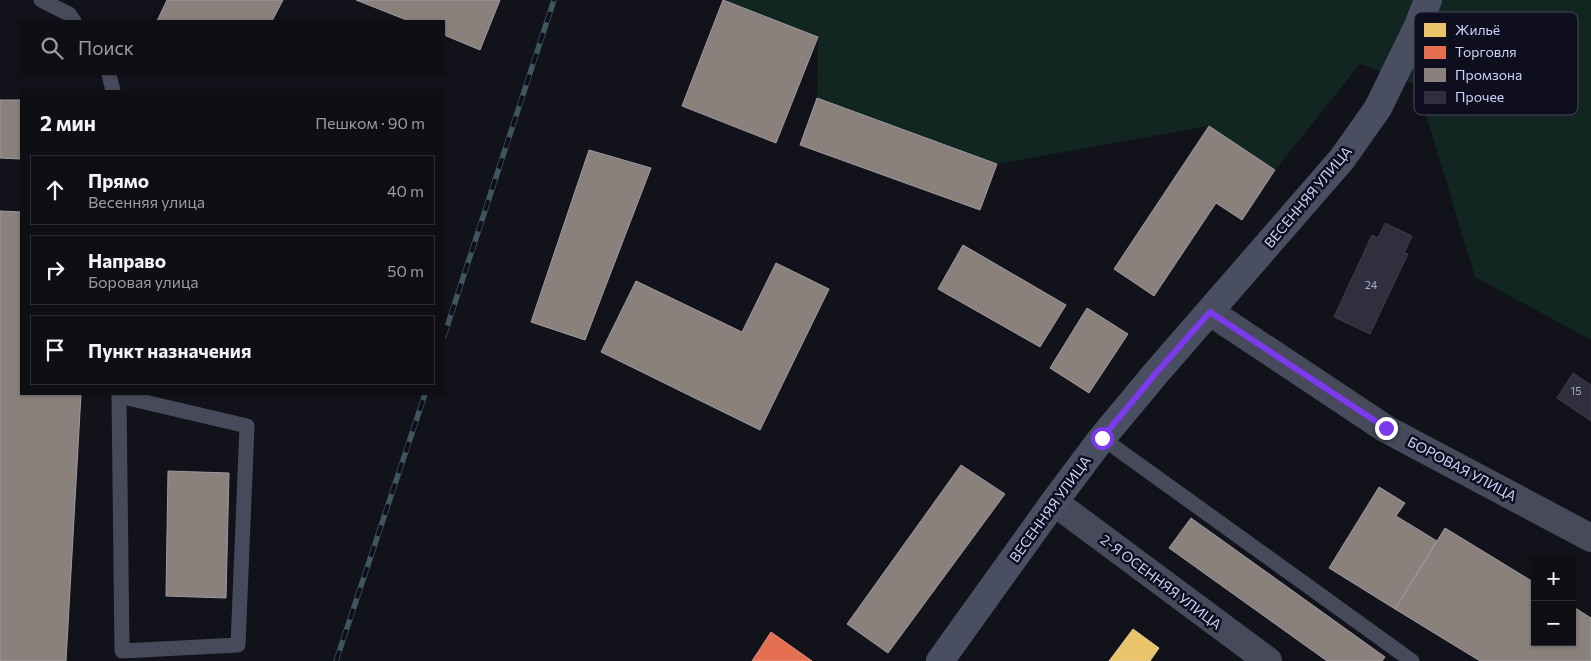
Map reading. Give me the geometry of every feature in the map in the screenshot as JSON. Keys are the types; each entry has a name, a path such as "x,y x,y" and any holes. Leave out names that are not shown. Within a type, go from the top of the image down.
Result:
{"main road":[{"name":"ВЕСЕННЯЯ УЛИЦА","path":"1423,12 1428,0"},
{"name":"ВЕСЕННЯЯ УЛИЦА","path":"940,661 1102,438 1342,159 1378,108 1414,34"}],"street":[{"name":"БОРОВАЯ УЛИЦА","path":"1210,312 1386,428 1591,538"},
{"name":"2-Я ОСЕННЯЯ УЛИЦА","path":"1054,502 1268,661"}],"lane":[{"path":"41,0 69,14 73,20"},
{"path":"109,75 113,90"},
{"path":"119,395 247,426 238,644 122,651 119,395"},
{"path":"1102,438 1412,661"}],"green space":[{"path":"723,0 1591,0 1591,340 1475,277 1426,115 1578,115 1578,12 1414,12 1414,84 1360,64 1275,170 1209,126 997,164 817,98 818,37"}],"building: Жильё":[{"path":"1133,629 1159,648 1150,661 1109,661"}],"building: Торговля":[{"path":"771,632 812,661 752,661"}],"building: Промзона":[{"path":"167,0 283,0 273,20 157,20"},
{"path":"356,0 500,0 480,50 445,35 445,20 406,20"},
{"path":"723,0 818,37 776,143 682,106"},
{"path":"817,98 997,164 980,210 800,145"},
{"path":"0,100 20,100 20,159 0,158"},
{"path":"1209,126 1275,170 1242,220 1216,203 1154,296 1114,269"},
{"path":"589,150 651,168 585,340 531,322"},
{"path":"0,211 20,212 20,395 81,395 66,661 0,661"},
{"path":"963,245 1066,305 1040,347 938,289"},
{"path":"776,263 829,289 760,430 601,352 636,281 742,332"},
{"path":"1087,308 1128,334 1089,393 1050,368"},
{"path":"961,465 1005,494 888,653 847,624"},
{"path":"168,471 229,473 226,598 166,596"},
{"path":"1379,487 1405,503 1396,516 1437,541 1395,609 1329,568"},
{"path":"1191,518 1385,657 1382,661 1327,661 1169,548"},
{"path":"1445,528 1531,581 1531,646 1576,646 1576,609 1591,618 1591,661 1480,661 1395,609"}],"building: Прочее":[{"path":"1385,223 1412,236 1404,253 1408,254 1370,334 1334,317 1372,235 1378,238"},
{"path":"1573,373 1591,385 1591,421 1557,398"}],"railway":[{"path":"445,333 554,0"},
{"path":"336,661 425,395"}],"route":[{"path":"1102,438 1210,312 1386,428"}]}
